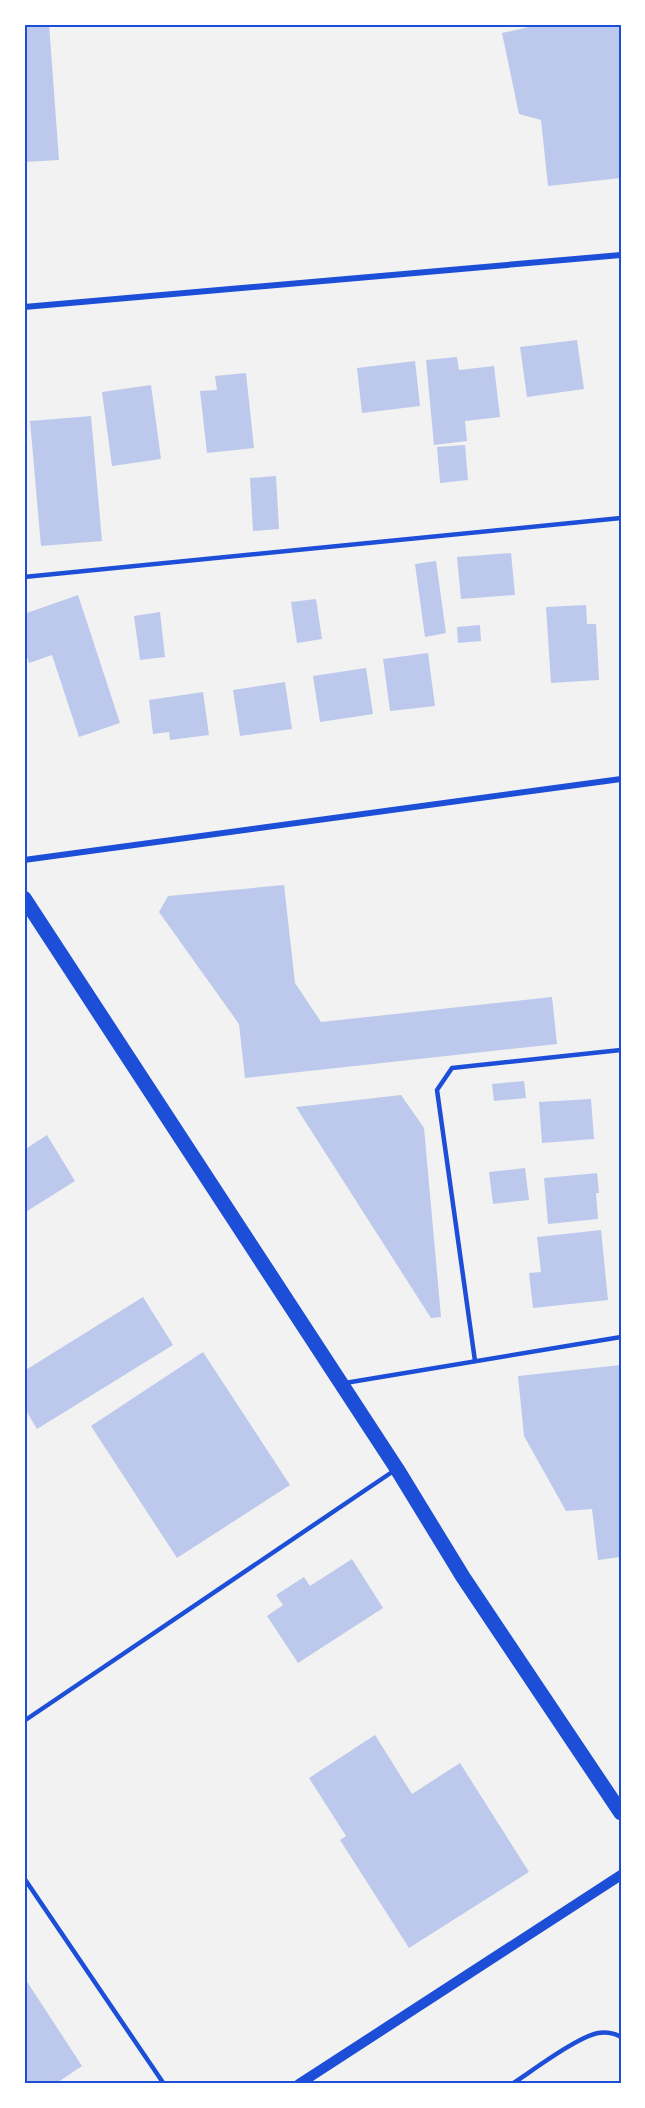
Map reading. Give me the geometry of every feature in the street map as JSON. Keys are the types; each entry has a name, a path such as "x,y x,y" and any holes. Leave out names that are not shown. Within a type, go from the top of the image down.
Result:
{"main road":[{"path":"24,898 342,1383 463,1577 621,1813"}],"street":[{"path":"24,307 621,255"},
{"path":"24,860 621,779"},
{"path":"299,2084 621,1875"}],"lane":[{"path":"24,577 621,518"},
{"path":"475,1361 437,1090 452,1068 621,1050"},
{"path":"342,1383 621,1337"},
{"path":"24,1721 397,1469"},
{"path":"24,1878 164,2084"},
{"path":"512,2084 583,2038 598,2033 615,2034 621,2037"}],"building":[{"path":"24,24 49,24 59,160 24,162"},
{"path":"542,24 621,24 621,178 548,186 541,120 519,114 502,33"},
{"path":"577,340 584,389 527,397 520,347"},
{"path":"457,357 459,370 494,366 500,417 465,421 467,441 434,445 426,360"},
{"path":"415,361 420,406 362,413 357,368"},
{"path":"246,373 254,448 207,453 200,391 217,390 215,376"},
{"path":"151,385 161,459 112,466 102,392"},
{"path":"91,416 102,541 41,546 30,421"},
{"path":"465,445 468,480 440,483 437,447"},
{"path":"276,476 279,529 253,531 250,478"},
{"path":"511,553 515,595 461,599 457,557"},
{"path":"436,561 446,633 425,637 415,564"},
{"path":"78,595 120,723 79,737 52,655 29,663 24,648 24,614"},
{"path":"316,599 322,639 297,643 291,602"},
{"path":"586,605 587,624 596,624 599,680 551,683 546,607"},
{"path":"160,612 165,657 140,660 134,616"},
{"path":"480,625 481,641 458,643 457,627"},
{"path":"428,653 435,706 390,711 383,659"},
{"path":"366,668 373,714 320,722 313,676"},
{"path":"285,682 292,729 240,736 233,690"},
{"path":"203,692 209,735 170,740 169,732 153,734 149,700"},
{"path":"284,885 295,983 321,1022 552,997 557,1044 245,1078 239,1024 159,912 168,896"},
{"path":"524,1081 526,1098 494,1101 492,1084"},
{"path":"401,1095 424,1128 441,1317 431,1318 296,1107"},
{"path":"591,1099 594,1139 542,1143 539,1102"},
{"path":"47,1135 75,1181 24,1213 24,1150"},
{"path":"525,1168 529,1200 493,1204 489,1172"},
{"path":"597,1173 598,1219 548,1224 544,1178"},
{"path":"601,1230 608,1300 533,1308 529,1273 541,1272 537,1237"},
{"path":"143,1297 173,1345 37,1429 24,1407 24,1371"},
{"path":"203,1352 290,1485 177,1558 91,1426"},
{"path":"621,1365 621,1557 598,1560 592,1509 566,1511 524,1436 518,1376"},
{"path":"352,1559 383,1608 298,1663 267,1616 283,1605 276,1595 304,1577 310,1586"},
{"path":"375,1735 412,1794 460,1763 529,1872 409,1948 340,1840 346,1836 309,1778"},
{"path":"24,1977 82,2066 55,2084 24,2084"}]}
